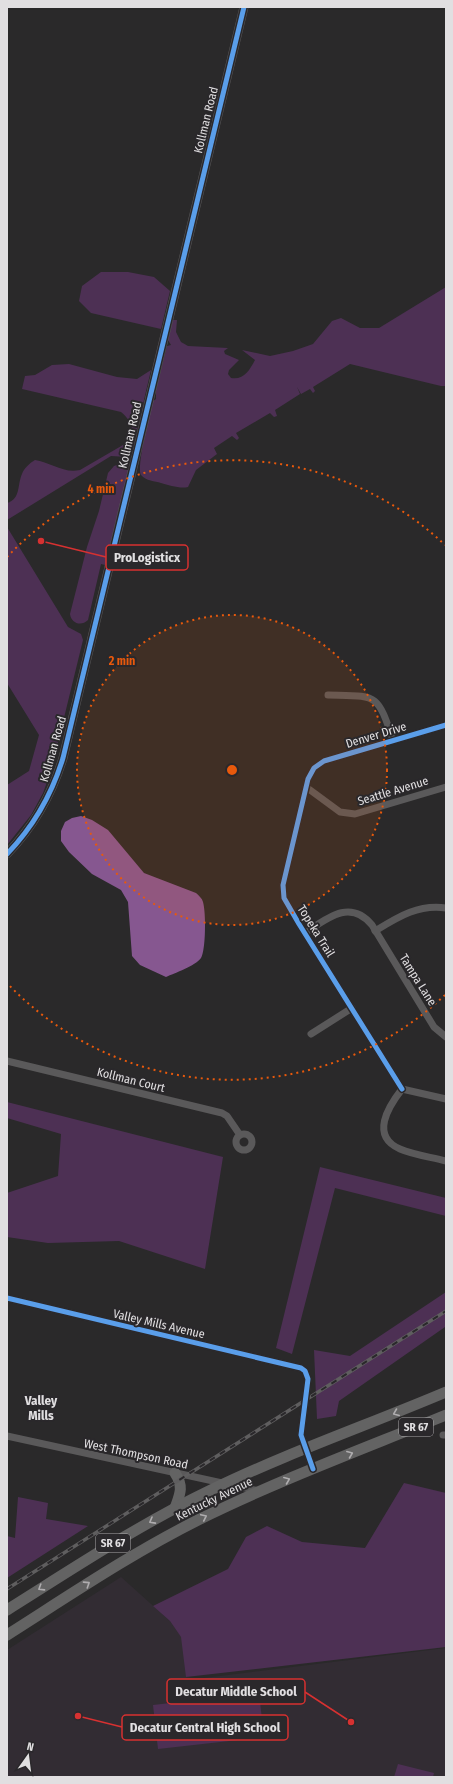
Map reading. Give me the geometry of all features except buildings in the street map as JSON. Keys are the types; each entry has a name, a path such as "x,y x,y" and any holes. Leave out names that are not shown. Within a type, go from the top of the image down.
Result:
{"main road":[{"name":"Kentucky Avenue","path":"7,1610 114,1543 175,1508 224,1484 446,1392"},
{"name":"Kentucky Avenue","path":"7,1635 151,1545 198,1520 260,1491 446,1415"},
{"path":"175,1474 182,1489 175,1508"}],"street":[{"name":"Kollman Road","path":"7,854 37,817 50,793 61,763 244,7"},
{"path":"328,695 360,696 374,700 383,710 393,740"},
{"name":"Denver Drive","path":"314,768 324,762 446,725"},
{"name":"Topeka Trail","path":"314,768 308,776 283,888 286,901 402,1089"},
{"name":"Seattle Avenue","path":"306,787 337,810 348,814 355,814 446,787"},
{"path":"375,931 416,909 433,907 446,908"},
{"name":"Tampa Lane","path":"305,933 328,918 344,912 363,916 375,931 434,1027 446,1037"},
{"path":"311,1034 352,1008"},
{"name":"Kollman Court","path":"7,1061 222,1113 227,1116 240,1135"},
{"path":"446,1099 402,1089 388,1109 384,1124 390,1141 399,1149 446,1161"},
{"name":"Valley Mills Avenue","path":"7,1298 297,1367 305,1371 308,1379 300,1433 305,1450"},
{"name":"West Thompson Road","path":"7,1436 175,1474 260,1491"},
{"path":"305,1450 314,1469"}],"shaded area":[{"path":"101,272 128,272 154,277 170,291 161,329 91,313 79,301 82,286"},
{"path":"446,287 446,386 350,364 313,387 315,391 313,393 310,389 301,394 297,387 300,394 275,410 277,416 274,417 270,413 236,433 239,438 237,440 232,436 214,448 217,454 196,470 188,487 178,487 151,480 141,475 140,462 144,440 153,401 156,399 156,390 167,346 171,345 168,340 173,320 177,320 176,332 181,342 188,346 228,348 224,351 225,354 239,360 229,370 228,374 231,378 239,378 246,374 255,360 242,350 270,356 293,351 313,344 332,321 341,318 360,328 379,328"},
{"path":"69,364 117,377 137,379 151,370 131,455 128,457 111,456 7,520 7,503 17,495 20,478 27,466 33,461 41,461 68,470 80,470 123,445 132,432 131,424 121,412 22,389 25,376 35,375 52,365"},
{"path":"120,464 129,468 105,565 101,564 88,620 79,624 72,620 70,614 87,547 99,511 108,473 114,466"},
{"path":"7,527 68,627 81,634 83,640 51,771 43,793 31,815 7,845 7,785 29,771 39,735 7,683"},
{"path":"81,816 92,820 108,830 144,873 196,893 201,898 205,914 205,939 203,954 198,961 185,969 166,977 140,965 132,956 128,902 121,890 92,874 69,852 61,841 61,831 65,822 72,818"},
{"path":"7,1102 223,1157 205,1269 119,1241 48,1243 7,1237 7,1193 58,1176 61,1134 7,1118"},
{"path":"320,1167 446,1198 446,1216 335,1188 292,1354 276,1348"},
{"path":"446,1292 446,1328 445,1327 339,1401 336,1416 317,1419 314,1350 350,1356"},
{"path":"404,1483 446,1493 446,1647 186,1677 181,1637 170,1621 153,1606 228,1569 246,1537 267,1526 302,1542 365,1548"},
{"path":"18,1497 48,1503 46,1519 88,1526 7,1578 7,1536 15,1538"},
{"path":"121,1577 170,1621 187,1645 186,1677 196,1679 446,1648 446,1777 7,1777 7,1650"},
{"path":"259,1693 264,1737 158,1749 153,1705"},
{"path":"398,1764 434,1773 433,1777 394,1777"}],"railway":[{"path":"7,1589 446,1311"}],"cycle path":[{"path":"7,854 25,833 41,809 59,771 63,758 244,7"},
{"path":"402,1089 299,924 284,898 283,885 308,779 314,768 324,761 446,725"},
{"path":"7,1298 301,1368 305,1371 308,1379 301,1435 313,1469"}],"place":[{"name":"ProLogisticx","path":"41,541"},
{"name":"Decatur Central High School","path":"78,1716"},
{"name":"Decatur Middle School","path":"351,1722"}],"district":[{"name":"Valley Mills","path":"41,1408"}]}
